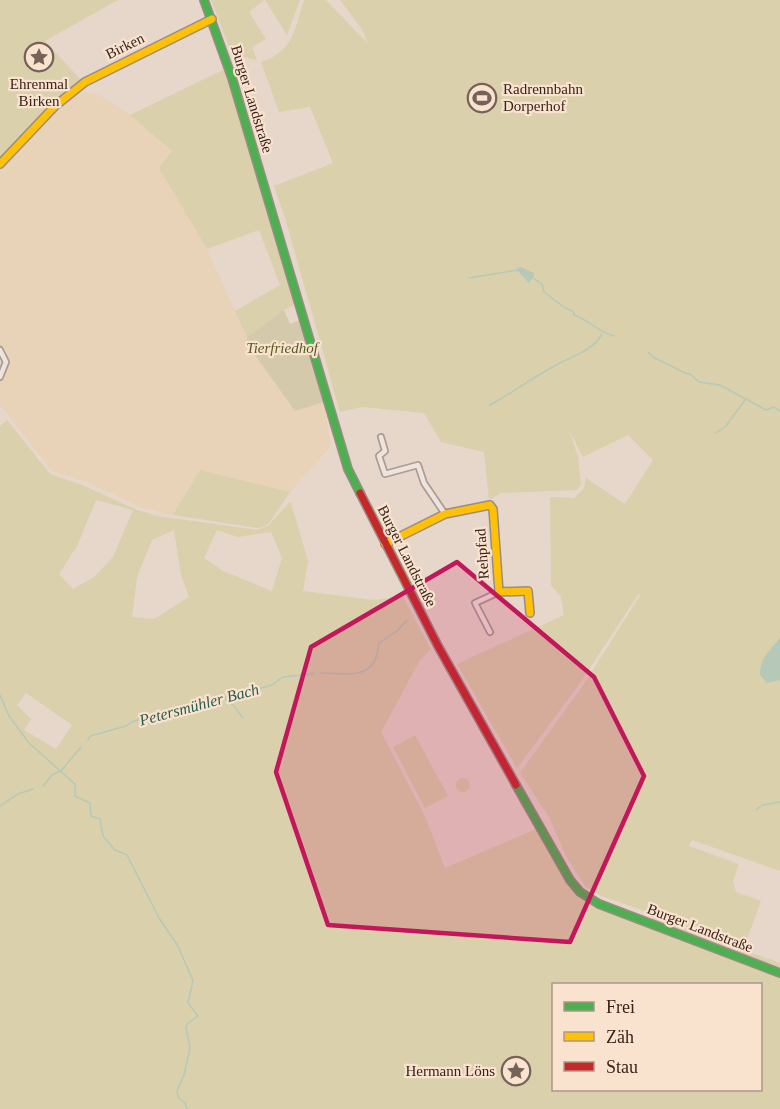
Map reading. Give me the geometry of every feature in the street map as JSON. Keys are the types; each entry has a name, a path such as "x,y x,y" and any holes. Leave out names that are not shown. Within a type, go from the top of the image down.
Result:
{"main road":[{"name":"Burger Landstraße","path":"204,0 235,88 345,460 354,482 475,714 576,888 587,898 599,904 780,973"},
{"name":"Birken","path":"0,164 56,106 84,82 212,19"},
{"name":"Rehpfad","path":"385,544 445,514 491,506 499,592 528,591 530,613"}],"street":[{"path":"0,350 6,362 0,377"},
{"path":"381,437 385,451 380,456 385,474 418,465 424,483 445,514"},
{"path":"489,632 475,603 499,592"}],"highlighted area":[{"path":"457,562 594,677 644,776 570,942 328,925 276,772 311,647"}],"shaded area":[{"path":"0,0 118,0 45,41 81,80 0,160"},
{"path":"211,0 264,0 249,12 266,39 252,47 257,60 232,54"},
{"path":"265,0 300,0 287,35"},
{"path":"304,0 326,0 368,44 362,29 340,0 780,0 780,871 692,840 689,846 739,864 733,881 736,892 761,901 743,950 780,963 780,1109 0,1109 0,426 7,420 50,474 157,516 257,530 268,526 291,503 308,561 303,591 373,600 403,597 431,649 420,660 381,732 424,814 445,868 536,829 552,859 579,895 608,912 650,927 653,914 599,895 585,886 566,856 549,817 520,773 584,684 641,594 638,595 580,683 517,768 457,664 564,615 561,597 551,585 550,497 574,498 584,488 586,478 625,504 653,460 628,435 583,457 569,430 578,457 581,485 576,490 501,493 489,500 484,452 441,442 424,413 361,407 340,412 274,186 333,163 310,107 279,112 261,62 280,52 295,30","holes":["96,500 133,510 113,557 94,577 73,589 59,574 77,546","174,530 181,575 189,597 154,619 132,617 137,577 152,540","217,530 238,537 271,532 282,558 272,591 223,571 204,558","26,693 72,725 56,749 24,730 31,719 17,705"]},
{"path":"225,69 295,304 247,337 235,311 280,285 259,230 207,249 159,168 172,151 130,115"},
{"path":"77,91 99,95 130,115 172,151 160,169 207,249 247,337 247,344 295,410 324,402 331,446 290,492 200,470 173,515 142,508 87,482 52,471 0,405 0,381 8,366 7,357 0,347 0,169 57,108"},
{"path":"521,267 534,273 529,283 516,269"},
{"path":"200,470 290,492 264,527 257,528 173,515"},
{"path":"780,638 780,680 767,683 760,675 761,664"},
{"path":"415,735 448,796 425,808 393,747"},
{"path":"460,778 466,778 470,785 466,792 460,792 456,788 456,782"}],"green space":[{"name":"Tierfriedhof","path":"284,310 290,324 300,320 324,402 295,411 247,344 247,337"}],"waterway":[{"path":"469,278 518,270"},
{"path":"533,278 542,284 544,292 565,308 573,311 574,315 614,336"},
{"path":"490,405 589,348 602,334"},
{"path":"648,352 653,357 690,374 699,382 720,385 766,410 774,407 780,411"},
{"path":"716,433 726,426 745,400"},
{"name":"Petersmühler Bach","path":"321,673 350,674 364,671 374,662 379,643 397,631 407,620"},
{"name":"Petersmühler Bach","path":"88,740 90,736 126,726 165,710 182,706 200,706 235,692 272,685 283,677 313,674"},
{"path":"0,695 9,716 29,743 75,784 75,796 90,803 91,816 100,819 103,836 115,850 127,855 159,918 178,946 193,981 188,1003 198,1016 186,1027 190,1048 184,1075 177,1091 178,1097 185,1103 187,1109"},
{"path":"225,699 243,718"},
{"name":"Petersmühler Bach","path":"43,786 53,774 61,771 81,747"},
{"path":"0,806 18,794 33,789"},
{"path":"756,810 763,805 780,802"}],"traffic: fast":[{"path":"204,0 232,78 348,469 360,493"},
{"path":"516,785 570,880 580,892 599,904 780,973"}],"traffic: slow":[{"path":"0,164 55,106 85,82 212,19"},
{"path":"385,544 445,514 490,505 493,509 499,592 528,591 530,613"}],"traffic: jam":[{"path":"360,493 438,646 516,785"}],"place":[{"name":"Ehrenmal Birken","path":"39,57"},
{"name":"Radrennbahn Dorperhof","path":"482,98"},
{"name":"Hermann Löns","path":"516,1071"}]}
